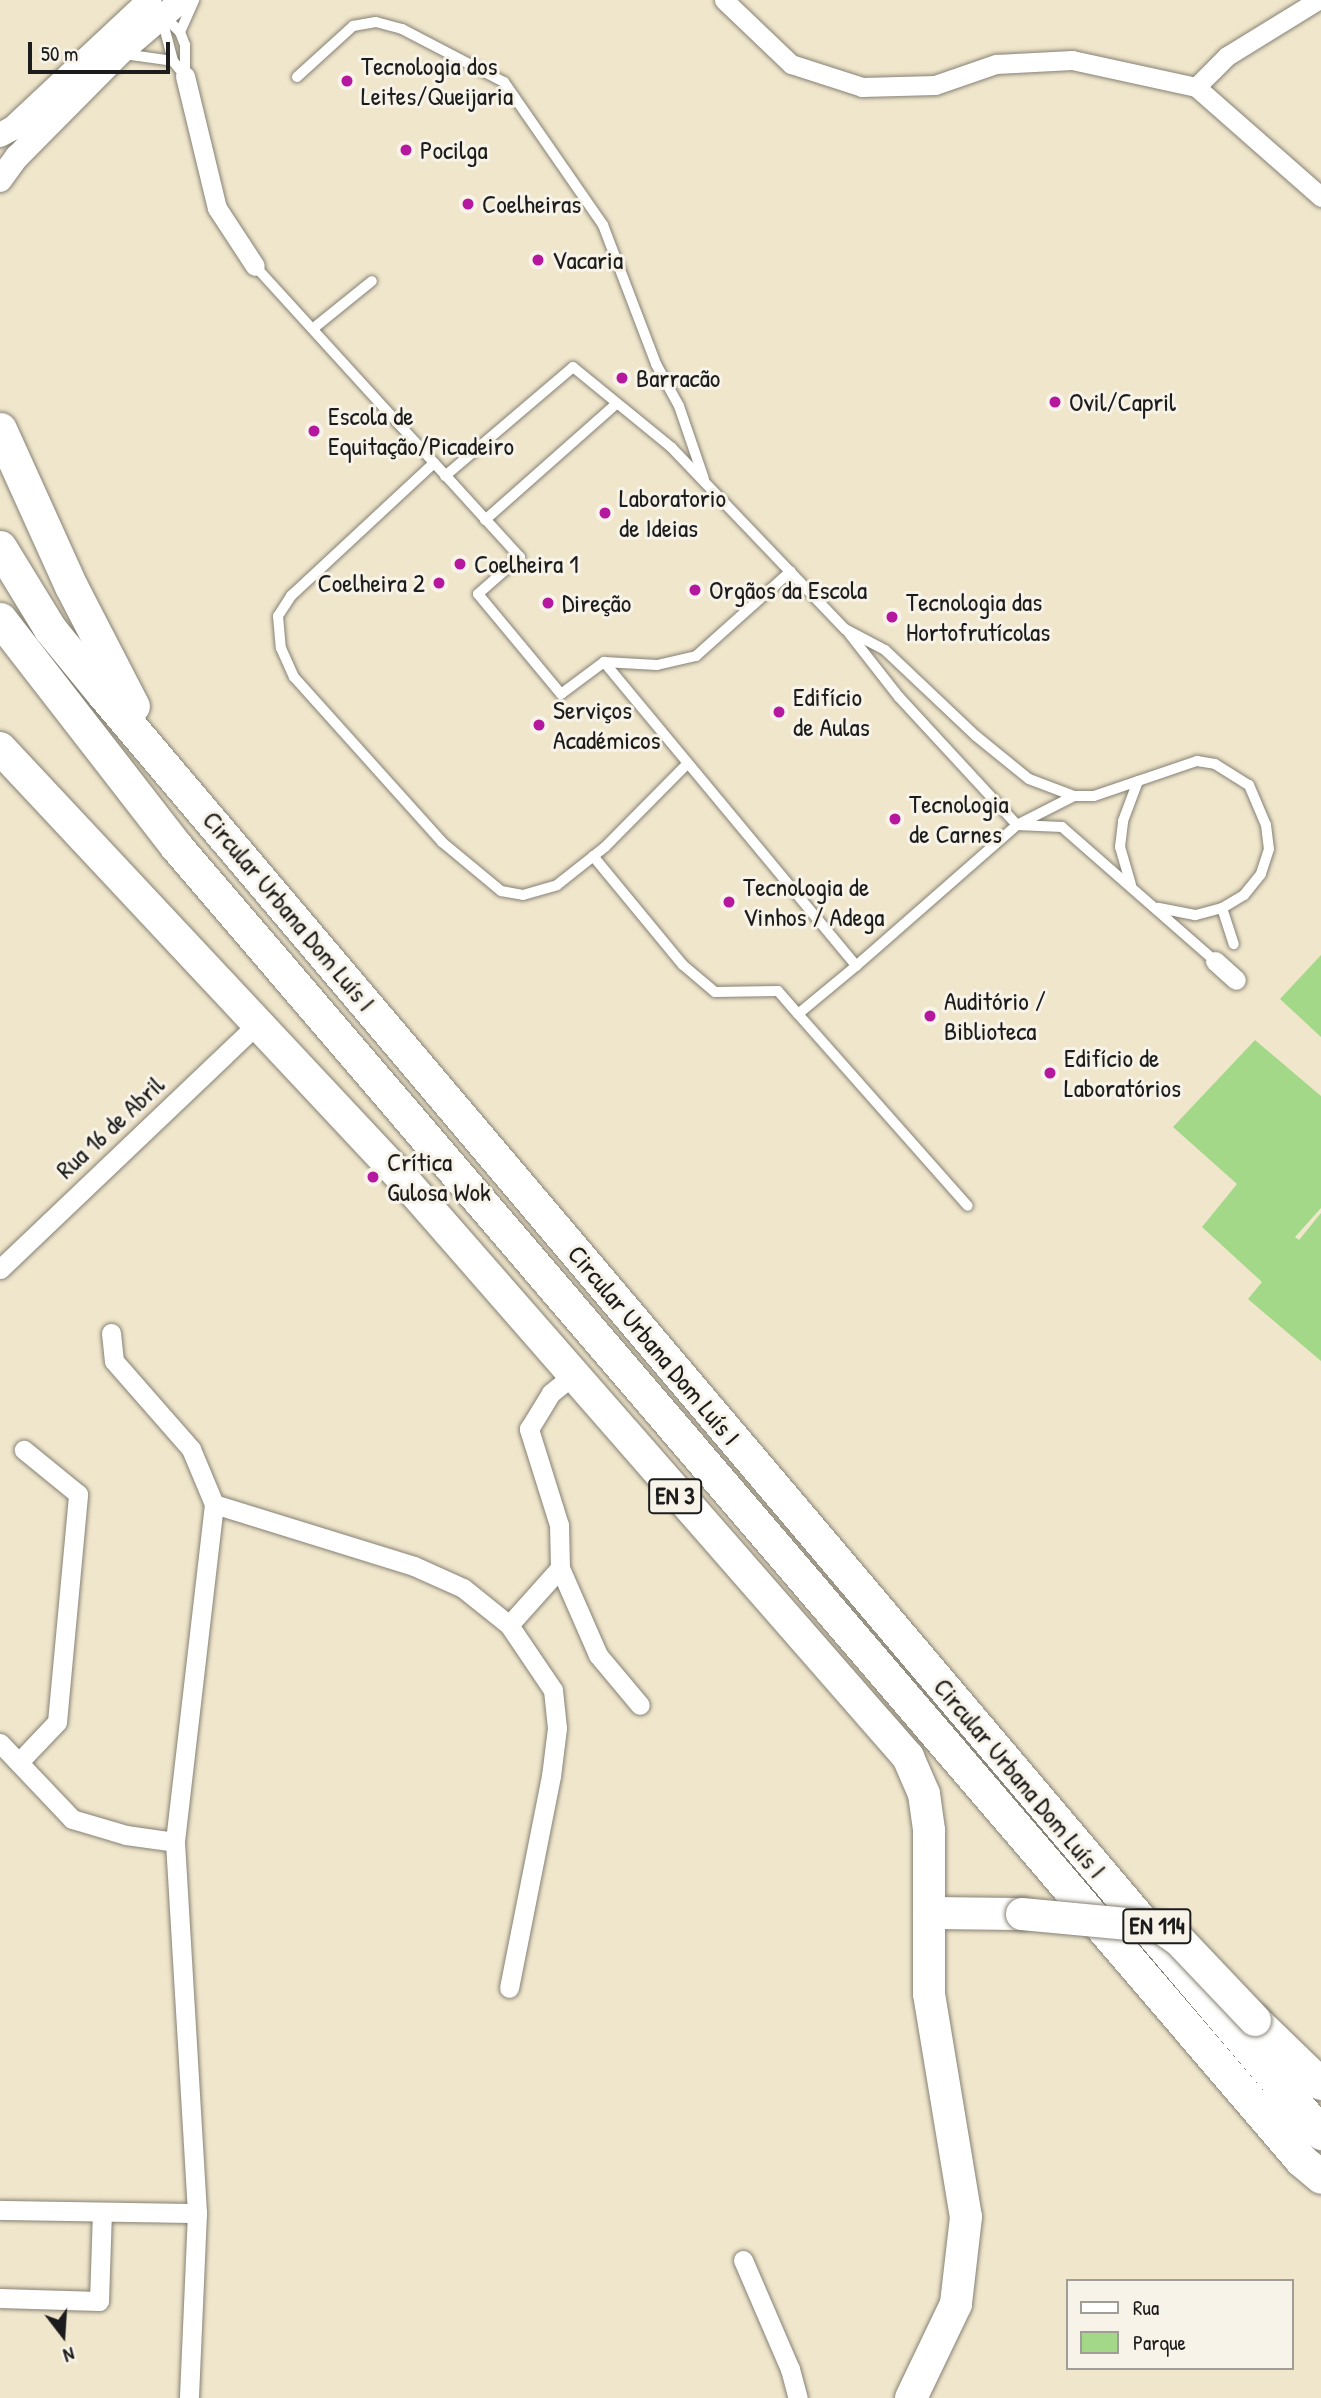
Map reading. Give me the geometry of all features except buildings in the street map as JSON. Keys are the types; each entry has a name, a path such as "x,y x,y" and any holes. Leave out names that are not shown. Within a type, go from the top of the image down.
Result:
{"highway":[{"path":"0,429 102,651 170,770"},
{"name":"Circular Urbana Dom Luís I","path":"0,547 50,629 1321,2133"},
{"name":"Circular Urbana Dom Luís I","path":"0,619 76,722 176,846 300,986 1301,2160 1321,2178"},
{"path":"0,659 76,722"}],"main road":[{"name":"EN 3","path":"0,747 402,1179 908,1756 924,1794 929,1831 929,1994 966,2217 956,2304 911,2398"},
{"name":"EN 114","path":"929,1913 1022,1914 1160,1927 1181,1941 1255,2020 1321,2084"}],"street":[{"path":"724,0 791,64 862,87 935,85 996,64 1072,60 1196,87 1321,197"},
{"path":"1196,87 1227,56 1318,0"},
{"path":"0,180 65,95 116,41 162,4"},
{"path":"179,68 206,178 217,208 256,266"},
{"path":"0,135 65,95"},
{"path":"1215,961 1236,980"},
{"name":"Rua 16 de Abril","path":"0,1269 257,1024"},
{"path":"111,1333 114,1361 191,1449 215,1504 174,1842 197,2213 189,2398"},
{"path":"572,1376 551,1393 529,1429 559,1525 560,1568 598,1656 640,1705"},
{"path":"19,1762 57,1722 78,1494 24,1450"},
{"path":"215,1504 414,1566 463,1588 509,1625 553,1690 557,1728 509,1988"},
{"path":"509,1625 560,1568"},
{"path":"0,1743 72,1819 126,1835 174,1842"},
{"path":"0,2210 197,2213"},
{"path":"0,2298 99,2301 102,2212"},
{"path":"743,2260 790,2368 798,2398"}],"lane":[{"path":"130,0 116,41 179,68"},
{"path":"179,68 180,32 194,0"},
{"path":"162,4 179,68"},
{"path":"162,4 180,32"},
{"path":"298,77 353,26 376,22 402,29 504,82 603,225 656,364 679,406 706,484"},
{"path":"256,266 315,327 520,557 478,594 561,694 604,662 657,665 696,656 792,571"},
{"path":"315,327 372,281"},
{"path":"445,476 573,367 615,404 671,447 792,571 845,629 899,697 1017,825 1062,827 1158,908 1215,961"},
{"path":"485,520 615,404"},
{"path":"434,463 291,596 278,616 281,649 294,677 442,842 492,884 523,895 557,885 593,856 687,765"},
{"path":"845,629 885,650 976,736 1029,779 1074,796 1094,796 1197,761 1215,764 1249,785 1260,803 1269,849 1261,874 1244,895 1222,908 1195,915 1158,908"},
{"path":"604,662 856,966"},
{"path":"1131,885 1120,847 1123,821 1138,781"},
{"path":"798,1014 1017,825 1074,796"},
{"path":"593,856 683,965 715,992 778,991 968,1206"},
{"path":"1222,908 1234,944"}],"green space":[{"path":"1321,955 1321,1037 1280,999"},
{"path":"1255,1040 1321,1096 1321,1208 1295,1237 1299,1240 1321,1213 1321,1361 1248,1299 1262,1282 1202,1227 1237,1184 1173,1127"}],"place":[{"name":"Tecnologia dos Leites/Queijaria","path":"347,81"},
{"name":"Pocilga","path":"406,150"},
{"name":"Coelheiras","path":"468,204"},
{"name":"Vacaria","path":"538,260"},
{"name":"Barracão","path":"622,378"},
{"name":"Ovil/Capril","path":"1055,402"},
{"name":"Escola de Equitação/Picadeiro","path":"314,431"},
{"name":"Laboratorio de Ideias","path":"605,513"},
{"name":"Coelheira 1","path":"460,564"},
{"name":"Coelheira 2","path":"439,583"},
{"name":"Orgãos da Escola","path":"695,590"},
{"name":"Direção","path":"548,603"},
{"name":"Tecnologia das Hortofrutícolas","path":"892,617"},
{"name":"Edifício de Aulas","path":"779,712"},
{"name":"Serviços Académicos","path":"539,725"},
{"name":"Tecnologia de Carnes","path":"895,819"},
{"name":"Tecnologia de Vinhos / Adega","path":"729,902"},
{"name":"Auditório / Biblioteca","path":"930,1016"},
{"name":"Edifício de Laboratórios","path":"1050,1073"},
{"name":"Crítica Gulosa Wok","path":"373,1177"}]}
